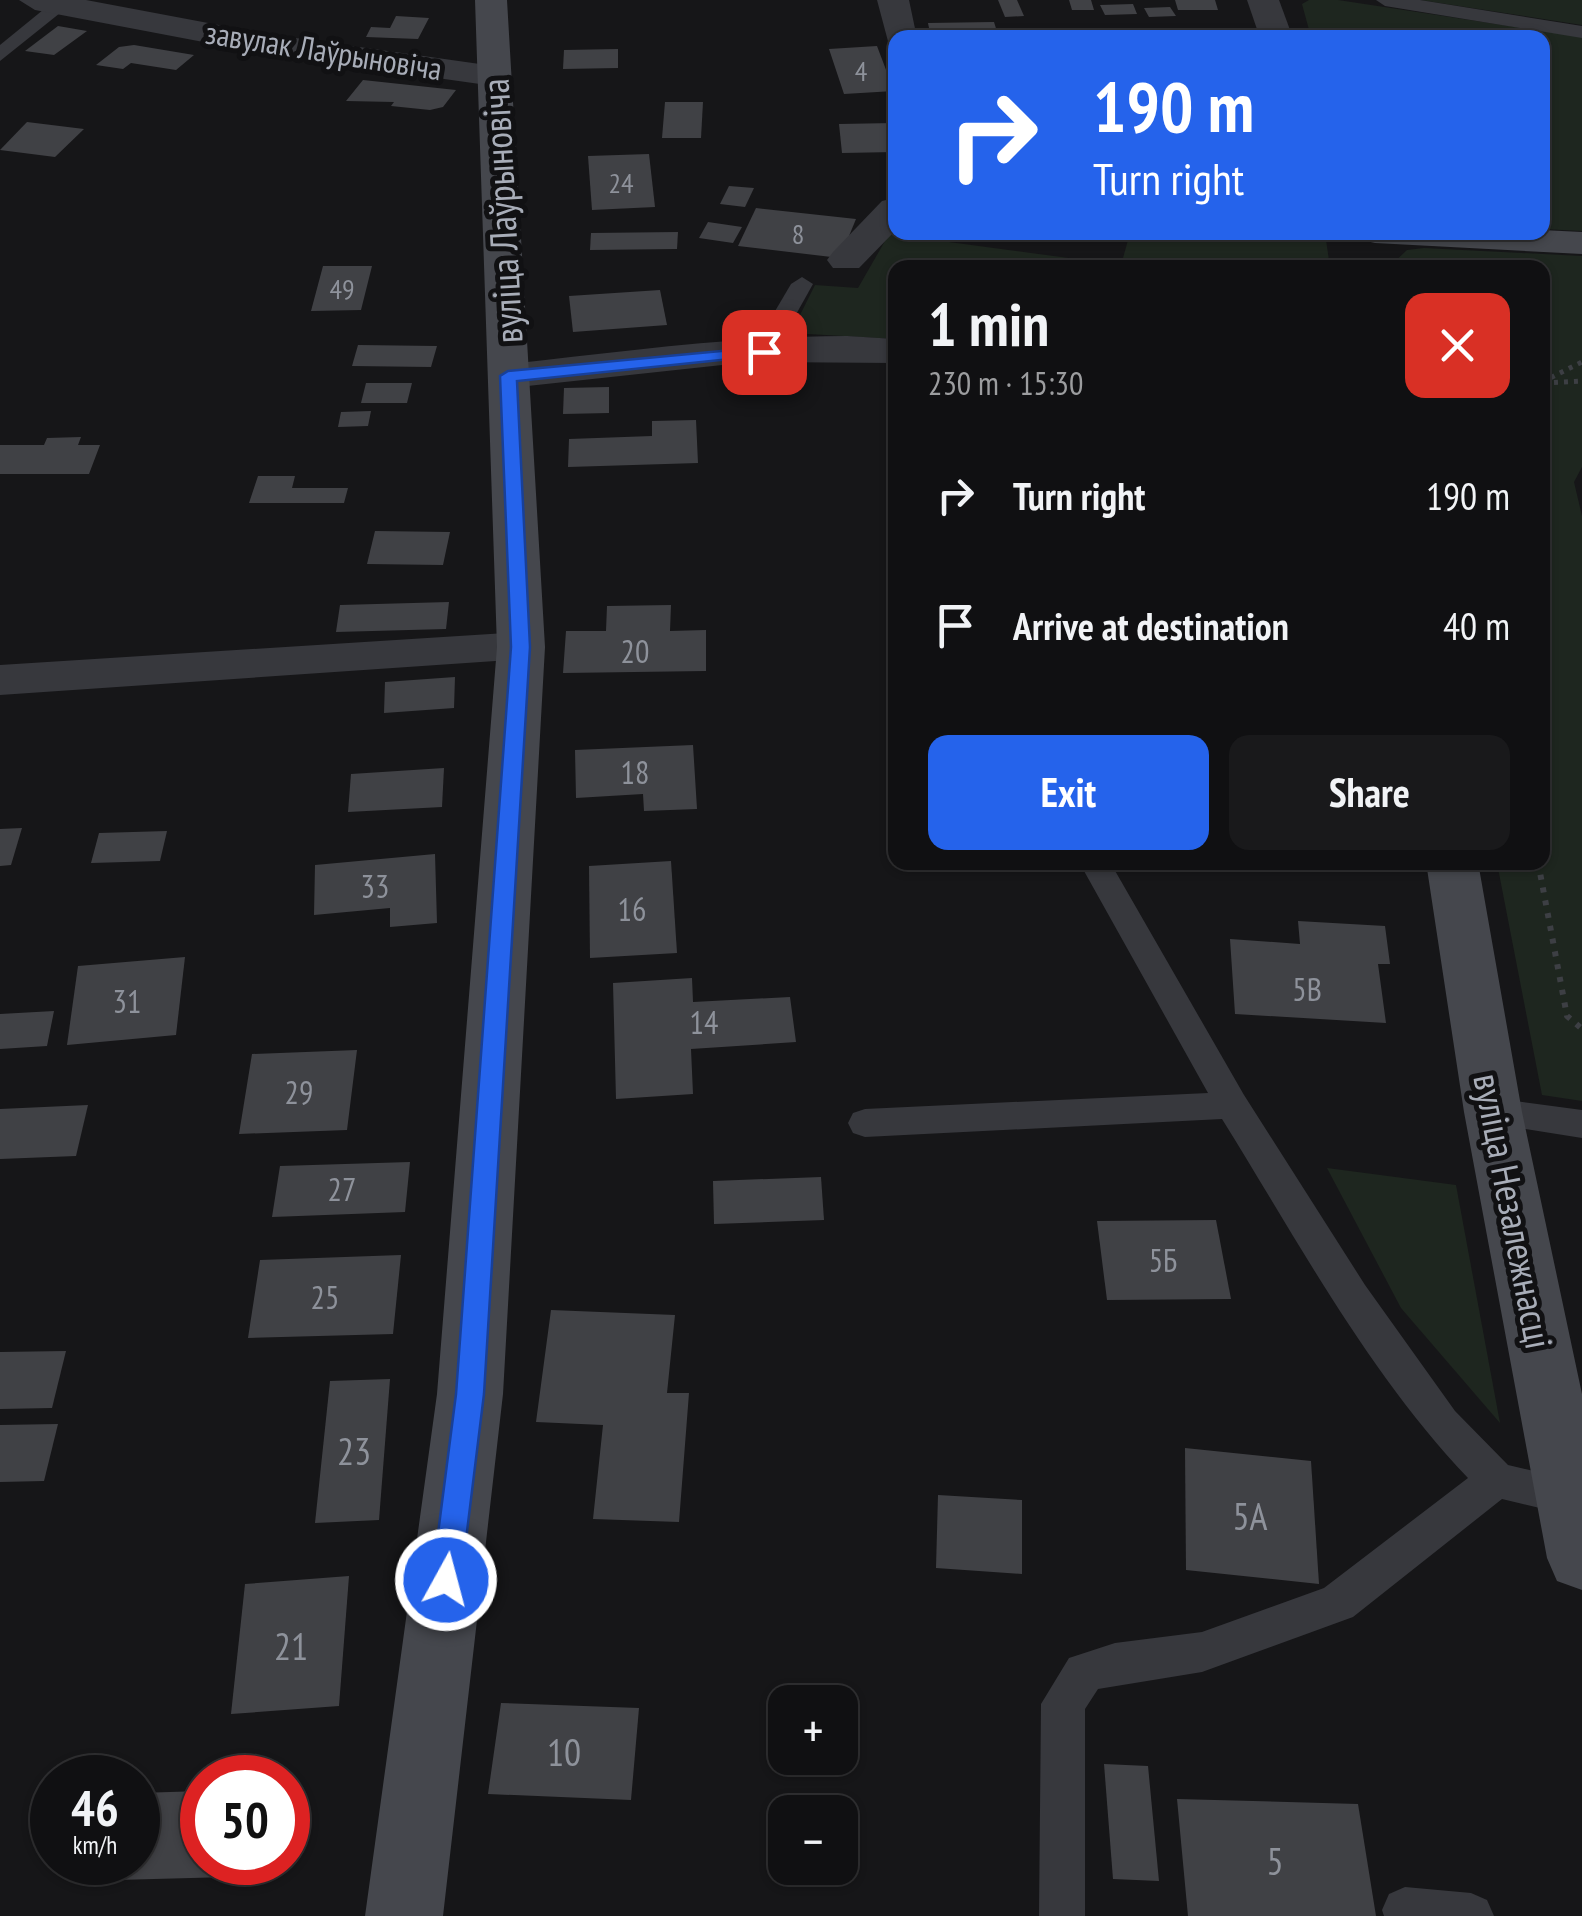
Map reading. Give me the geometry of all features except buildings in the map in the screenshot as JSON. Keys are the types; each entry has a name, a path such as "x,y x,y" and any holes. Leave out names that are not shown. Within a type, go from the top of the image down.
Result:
{"main road":[{"name":"вуліца Лаўрыновіча","path":"404,1916 470,1394 520,647 491,0"},
{"path":"1526,240 1582,243"},
{"name":"вуліца Незалежнасці","path":"1453,870 1493,1112 1576,1499 1582,1558"}],"street":[{"path":"894,0 900,30"},
{"path":"1262,0 1274,30"},
{"name":"завулак Лаўрыновіча","path":"48,2 267,44 494,76"},
{"path":"846,260 888,215"},
{"path":"508,376 851,346 888,350"},
{"path":"0,680 520,647"}],"lane":[{"path":"1384,0 1549,30"},
{"path":"0,55 48,2"},
{"path":"1550,30 1576,40"},
{"path":"764,352 802,284"},
{"path":"1099,870 1232,1106 1352,1296 1441,1424 1496,1480 1576,1499"},
{"path":"865,1123 1232,1106"},
{"path":"1493,1112 1582,1124"},
{"path":"1062,1916 1063,1704 1084,1673 1115,1663 1202,1652 1338,1603 1496,1480"},
{"path":"1405,1910 1471,1916"}],"path":[{"path":"1550,379 1582,362"},
{"path":"1550,382 1582,380"},
{"path":"1539,870 1566,1016 1582,1028"}],"shaded area":[{"path":"1309,0 1338,0 1536,30 1309,30 1302,4"},
{"path":"1420,0 1582,0 1582,25"},
{"path":"1550,32 1582,37 1582,231 1550,229"},
{"path":"888,236 888,240 934,240 1084,260 888,260 888,339 791,333 815,285 858,288"},
{"path":"1128,240 1326,240 1329,260 1122,260"},
{"path":"1407,250 1582,256 1582,467 1574,482 1582,516 1582,1101 1542,1095 1498,870 1550,870 1550,260 1396,260"},
{"path":"1327,1168 1456,1185 1500,1423 1401,1308"}],"route":[{"path":"446,1580 470,1394 506,915 520,647 508,376 764,352"}]}
